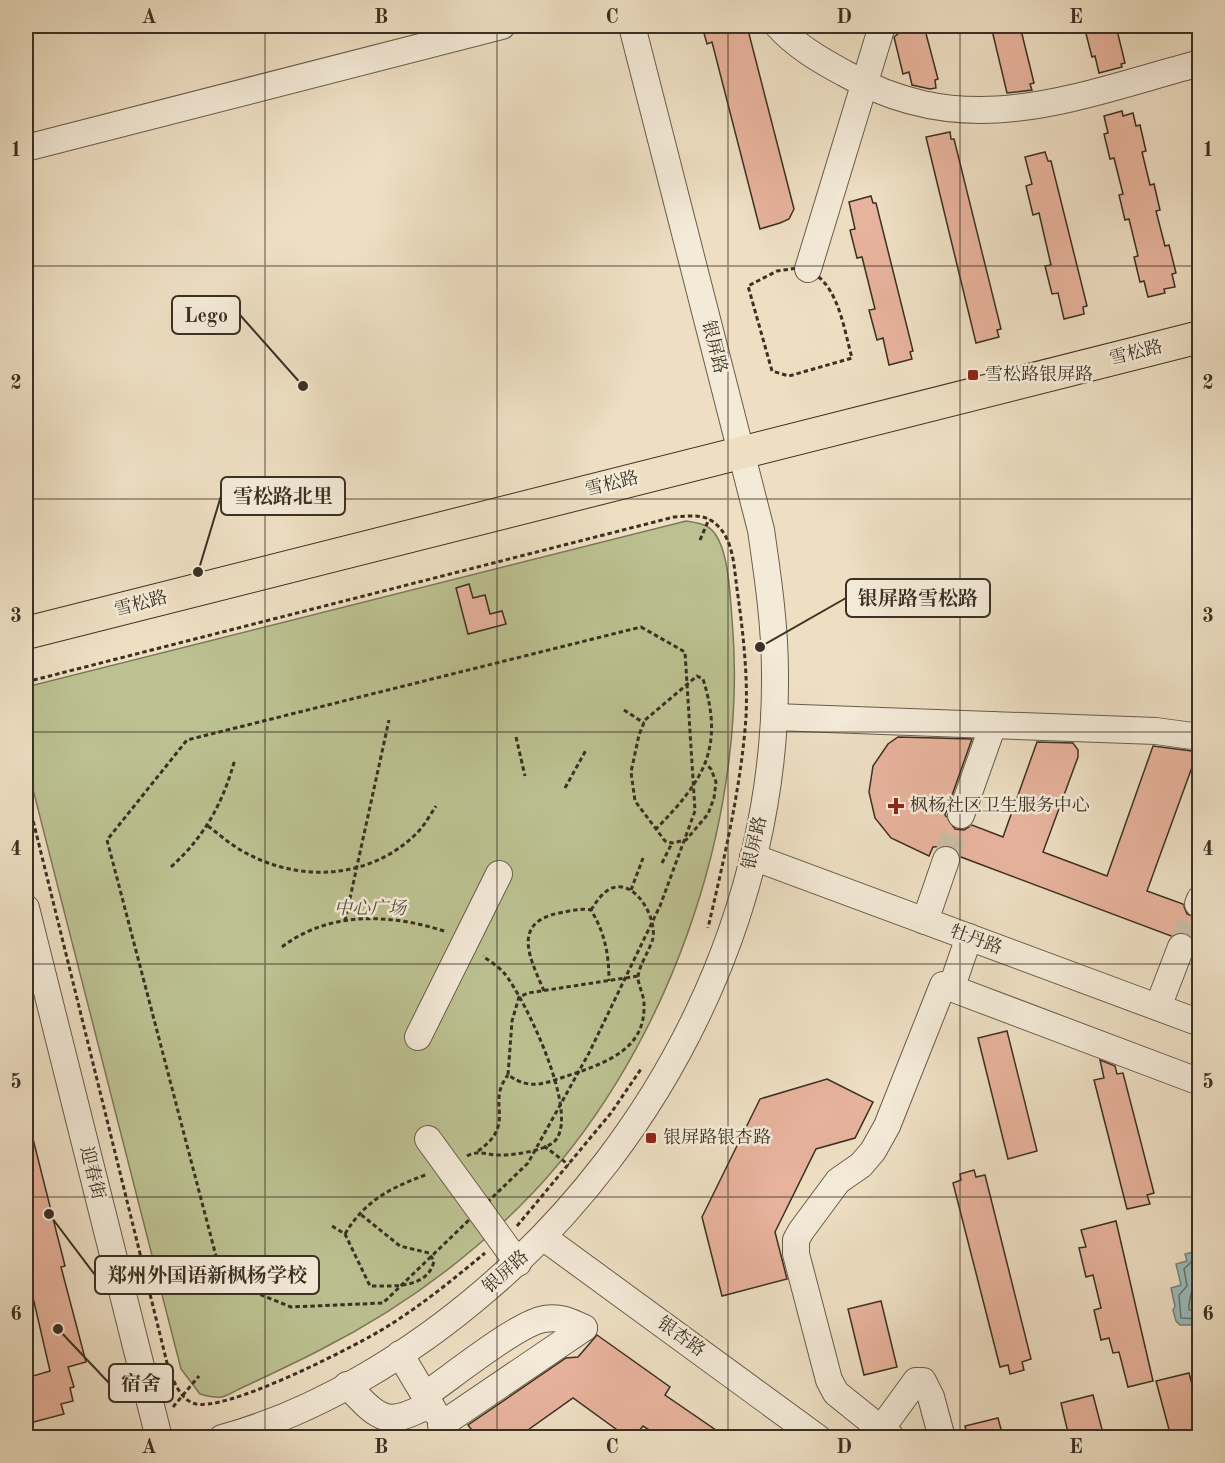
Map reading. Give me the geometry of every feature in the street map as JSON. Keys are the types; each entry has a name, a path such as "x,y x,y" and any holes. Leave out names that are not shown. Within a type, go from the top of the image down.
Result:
{"main road":[{"name":"雪松路","path":"26,653 743,462 1200,337"},
{"name":"雪松路","path":"26,633 743,462 1200,357"}],"street":[{"path":"26,148 502,26"},
{"name":"银屏路","path":"222,1437 274,1419 347,1385 446,1324 518,1263 571,1207 628,1134 680,1052 722,960 753,857 765,799 774,717 775,675 770,595 761,530 632,26"},
{"path":"778,26 787,36 819,59 863,84 920,105 943,110 982,111 1035,107 1200,63"},
{"path":"808,269 882,26"},
{"path":"774,717 1156,731 1200,737"},
{"path":"962,815 993,725"},
{"name":"牡丹路","path":"753,857 1200,1023"},
{"path":"925,921 946,860"},
{"path":"418,1037 499,873"},
{"name":"迎春街","path":"26,909 32,963 158,1432"},
{"path":"951,988 969,937"},
{"path":"1158,1008 1181,947"},
{"path":"942,1437 931,1397 923,1381 916,1381 886,1433 836,1393 829,1380 796,1254 796,1240 838,1182 861,1165 873,1151 887,1126 943,985 1200,1082"},
{"path":"428,1139 518,1263"},
{"name":"银杏路","path":"543,1237 818,1437"},
{"path":"347,1385 372,1411 398,1428 407,1417 436,1415 584,1328 563,1318 543,1319 523,1327 436,1415"},
{"path":"400,1354 436,1415"}],"path":[{"path":"808,269 820,276 831,292 852,358 789,375 772,371 748,286 777,271 808,269"},
{"path":"26,682 674,517 696,515 709,519 700,540"},
{"path":"641,627 685,652 693,786 695,811 651,924 579,1072 528,1163 383,1303 291,1307 222,1279 107,840 187,740 641,627"},
{"path":"655,830 693,786 705,764 712,742 712,714 703,679 696,676 644,723 631,772 633,795 655,830 665,841 672,843 684,840 708,814 714,798 716,782 711,769 705,764"},
{"path":"624,710 644,723"},
{"path":"345,921 389,720"},
{"path":"516,737 525,776"},
{"path":"565,788 586,750"},
{"path":"171,867 196,842 208,826 222,799 235,759"},
{"path":"208,826 244,852 269,864 319,873 356,869 374,863 398,849 418,832 436,806"},
{"path":"662,863 672,843"},
{"path":"631,890 643,858"},
{"path":"508,1075 527,1085 555,1080 617,1055 637,1038 644,1005 638,976 653,939 651,924 641,898 631,890 611,888 591,910"},
{"path":"544,992 529,953 528,936 531,929 550,915 579,909 591,910"},
{"path":"591,910 607,948 609,981"},
{"path":"282,947 308,931 345,921 373,918 400,920 449,933 465,942 504,972 519,997 549,1060 560,1105 562,1120 560,1135 550,1145 536,1148 501,1155 478,1152"},
{"path":"519,997 638,976"},
{"path":"345,1234 359,1213 372,1200 401,1183 478,1152 492,1142 498,1133 500,1085 508,1075 512,1021 519,997"},
{"path":"544,1146 569,1165"},
{"path":"332,1226 345,1234 370,1286 402,1285 418,1281 432,1269 434,1261 429,1253 400,1246 359,1213"},
{"path":"158,1432 199,1376"}],"green space":[{"name":"中心广场","path":"686,521 706,526 715,534 727,569 732,619 734,697 727,776 711,856 687,935 656,1011 617,1082 571,1148 520,1206 475,1248 426,1286 347,1336 222,1397 200,1394 181,1369 26,762 26,687"}],"water":[{"path":"1199,1253 1199,1325 1180,1325 1176,1321 1173,1310 1175,1306 1171,1288 1181,1285 1176,1264 1187,1261 1185,1254"}],"building":[{"path":"702,26 747,26 794,209 789,219 780,223 760,229 712,42 707,44"},
{"path":"897,26 924,26 938,79 935,80 936,88 912,85 909,72 903,74 894,37 899,33"},
{"path":"991,26 1016,26 1017,31 1021,30 1034,83 1030,84 1032,90 1007,93"},
{"path":"1084,26 1116,26 1125,63 1121,64 1122,67 1099,73 1095,56 1092,57"},
{"path":"1122,111 1123,116 1133,113 1136,126 1140,125 1146,151 1142,152 1150,185 1154,184 1160,210 1156,211 1165,246 1169,245 1176,273 1172,274 1175,287 1164,289 1165,293 1148,297 1144,281 1140,282 1134,257 1138,256 1129,219 1125,220 1119,195 1123,194 1114,158 1110,159 1104,134 1108,133 1104,116"},
{"path":"950,132 951,139 954,139 1001,329 997,330 999,337 976,343 926,137"},
{"path":"1045,152 1048,161 1051,161 1087,306 1083,307 1084,314 1064,319 1058,293 1052,294 1045,266 1051,265 1039,213 1033,215 1026,186 1032,184 1025,157"},
{"path":"871,196 873,203 876,203 913,351 910,352 912,359 889,365 883,338 877,340 869,310 875,309 862,257 857,258 850,230 855,229 849,202"},
{"path":"469,584 473,598 485,595 490,614 502,611 506,624 468,634 456,588"},
{"path":"898,737 972,739 945,815 955,829 964,830 972,825 1003,837 1037,742 1073,743 1078,750 1078,757 1043,852 1107,876 1153,746 1192,751 1195,759 1147,891 1183,904 1187,914 1200,919 1200,947 1187,933 1178,932 1171,936 961,857 951,846 933,847 929,856 891,838 875,818 869,792 873,766 888,744"},
{"path":"1007,1031 1037,1151 1008,1159 978,1038"},
{"path":"1100,1060 1115,1066 1117,1074 1123,1073 1154,1193 1147,1195 1150,1204 1127,1209 1094,1080 1104,1078"},
{"path":"827,1079 873,1102 855,1138 816,1149 775,1232 787,1279 722,1296 702,1217 760,1099"},
{"path":"26,1131 31,1131 65,1266 61,1267 86,1362 68,1367 74,1387 70,1388 73,1401 61,1404 64,1414 26,1424 26,1378 50,1371 26,1267"},
{"path":"974,1170 976,1177 985,1175 1031,1359 1022,1362 1024,1370 1010,1374 1008,1365 1000,1367 953,1183 961,1180 960,1174"},
{"path":"1116,1221 1153,1381 1128,1387 1119,1352 1113,1353 1109,1338 1101,1340 1094,1310 1101,1308 1093,1275 1086,1277 1079,1248 1086,1247 1081,1230"},
{"path":"881,1301 897,1367 864,1375 848,1309"},
{"path":"597,1335 670,1387 665,1395 726,1437 660,1437 643,1426 634,1437 627,1437 573,1398 518,1437 477,1437 468,1425 566,1358 578,1357"},
{"path":"1189,1373 1200,1415 1200,1437 1171,1437 1156,1381"},
{"path":"1093,1395 1104,1437 1069,1437 1061,1403"},
{"path":"998,1418 1003,1437 968,1437 965,1426"}],"tunnel":[{"path":"946,860 961,815"},
{"path":"1181,947 1198,904"}],"place":[{"name":"雪松路银屏路","path":"973,375"},
{"name":"Lego","path":"303,386"},
{"name":"雪松路北里","path":"198,572"},
{"name":"银屏路雪松路","path":"760,647"},
{"name":"枫杨社区卫生服务中心","path":"896,806"},
{"name":"银屏路银杏路","path":"651,1138"},
{"name":"郑州外国语新枫杨学校","path":"49,1214"},
{"name":"宿舍","path":"58,1329"}]}
